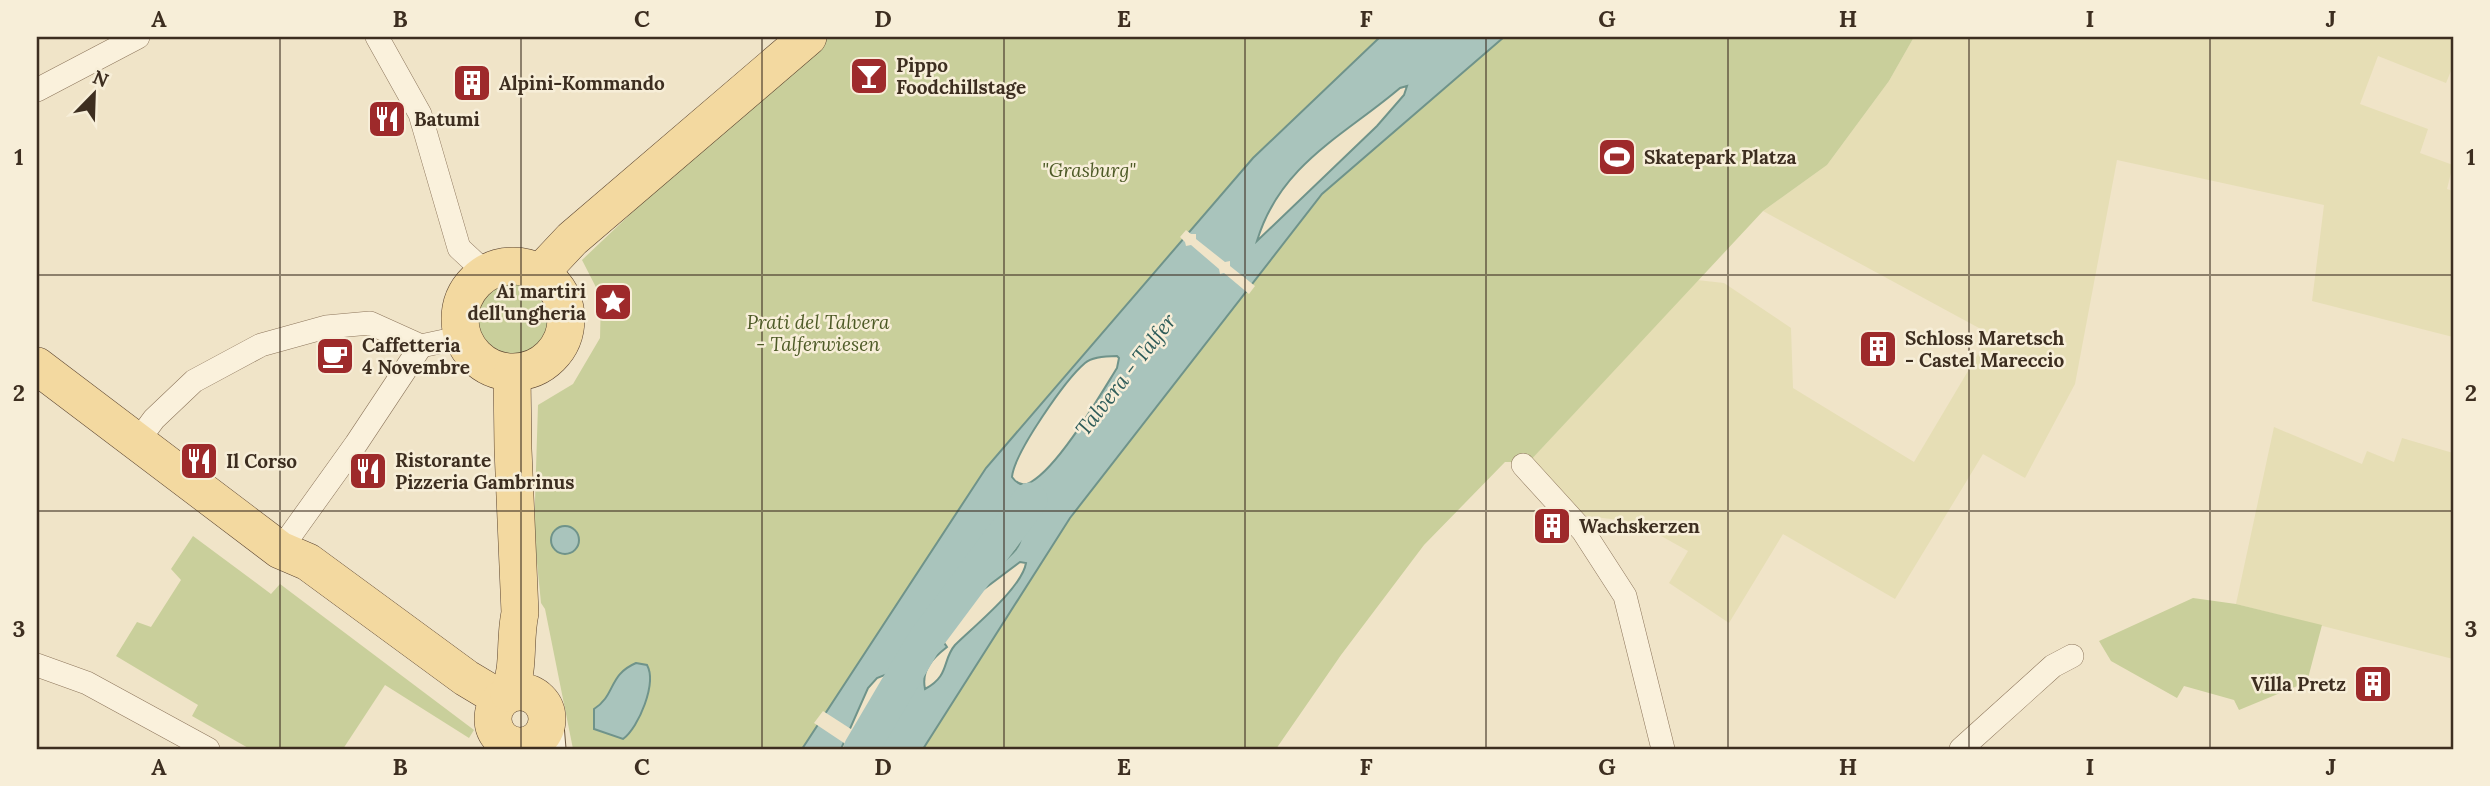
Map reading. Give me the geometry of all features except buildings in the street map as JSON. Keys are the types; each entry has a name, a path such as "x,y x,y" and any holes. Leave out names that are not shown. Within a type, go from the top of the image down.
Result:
{"main road":[{"path":"540,273 572,239 808,37"},
{"path":"508,266 523,267 540,273 553,284 562,299 566,320 564,336 551,357 538,366 512,373 495,370 480,361 463,337 460,317 464,299 474,283 486,273 508,266"},
{"path":"37,366 280,550 298,575 519,722 530,631 520,613 512,373"}],"street":[{"path":"37,90 138,37"},
{"path":"377,37 420,114 459,248 486,273"},
{"path":"137,442 154,419 194,381 261,345 326,327 370,323 421,346 463,337"},
{"path":"280,550 356,444 421,346"},
{"path":"1523,465 1583,531 1625,596 1662,749"},
{"path":"1961,749 2053,666 2072,656"},
{"path":"37,664 87,683 208,749"}],"shaded area":[{"path":"1914,37 2453,37 2453,66 2446,83 2378,56 2360,104 2428,129 2420,153 2453,165 2447,189 2453,191 2453,337 2312,301 2324,205 2117,160 2075,384 2025,478 1983,454 1895,599 1783,534 1729,623 1669,583 1688,551 1636,522 1586,516 1532,469 1529,462 1697,280 1724,283 1791,328 1793,388 1914,462 1990,334 1763,211 1827,165 1889,81"},
{"path":"2274,427 2362,464 2367,451 2394,462 2402,438 2453,453 2453,659 2236,604"}],"green space":[{"name":"Prati del Talvera - Talferwiesen","path":"817,37 1380,37 1253,158 986,468 802,749 573,749 545,609 541,603 534,533 538,405 573,384 600,338 601,297 582,260"},
{"path":"1504,37 1914,37 1889,81 1827,165 1763,211 1529,462 1505,462 1424,545 1341,655 1276,749 923,749 1070,518 1322,194"},
{"path":"512,280 534,287 540,292 551,312 552,320 545,342 540,348 520,359 512,360 490,353 484,348 473,328 472,320 479,298 484,292 504,281"},
{"path":"193,536 271,594 280,584 474,730 469,738 385,685 343,749 250,749 192,716 198,705 116,656 137,622 151,627 181,580 171,569"},
{"path":"2193,598 2236,604 2322,625 2307,682 2239,710 2234,700 2184,686 2177,698 2111,661 2099,641"}],"water":[{"path":"1380,37 1504,37 1322,194 1070,518 923,749 867,749 887,725 897,706 901,686 899,676 892,672 877,678 868,688 841,749 802,749 986,468 1253,158","holes":["1407,86 1404,95 1377,126 1257,241 1267,214 1298,171 1316,153 1400,88","1100,357 1119,358 1117,368 1089,413 1054,462 1028,484 1020,484 1012,477 1015,466 1042,417 1076,372 1088,361","997,538 1021,538 1015,550 992,573 984,589 1020,562 1026,563 1023,573 1007,595 955,645 938,679 925,689 927,670 947,647 937,628 943,606 969,564"]},
{"path":"565,526 575,530 579,540 575,550 565,554 555,550 551,540 555,530"},
{"path":"636,663 647,665 650,682 645,704 635,725 623,739 594,729 594,709 606,698 621,673"}],"pier":[{"path":"1186,230 1196,234 1196,239 1225,262 1230,261 1230,266 1255,286 1249,294 1224,273 1220,274 1219,269 1191,245 1186,246 1180,237"},
{"path":"823,711 854,731 847,745 814,723"}],"waterway":[{"name":"Talvera - Talfer","path":"861,749 924,642 1030,500"}],"place":[{"name":"Pippo Foodchillstage","path":"869,76"},
{"name":"Alpini-Kommando","path":"472,83"},
{"name":"Batumi","path":"387,119"},
{"name":"Skatepark Platza","path":"1617,157"},
{"name":"Ai martiri dell'ungheria","path":"613,302"},
{"name":"Schloss Maretsch - Castel Mareccio","path":"1878,349"},
{"name":"Caffetteria 4 Novembre","path":"335,356"},
{"name":"Il Corso","path":"199,461"},
{"name":"Ristorante Pizzeria Gambrinus","path":"368,471"},
{"name":"Wachskerzen","path":"1552,526"},
{"name":"Villa Pretz","path":"2373,684"}],"park label":[{"name":"\"Grasburg\"","path":"1089,170"}]}
